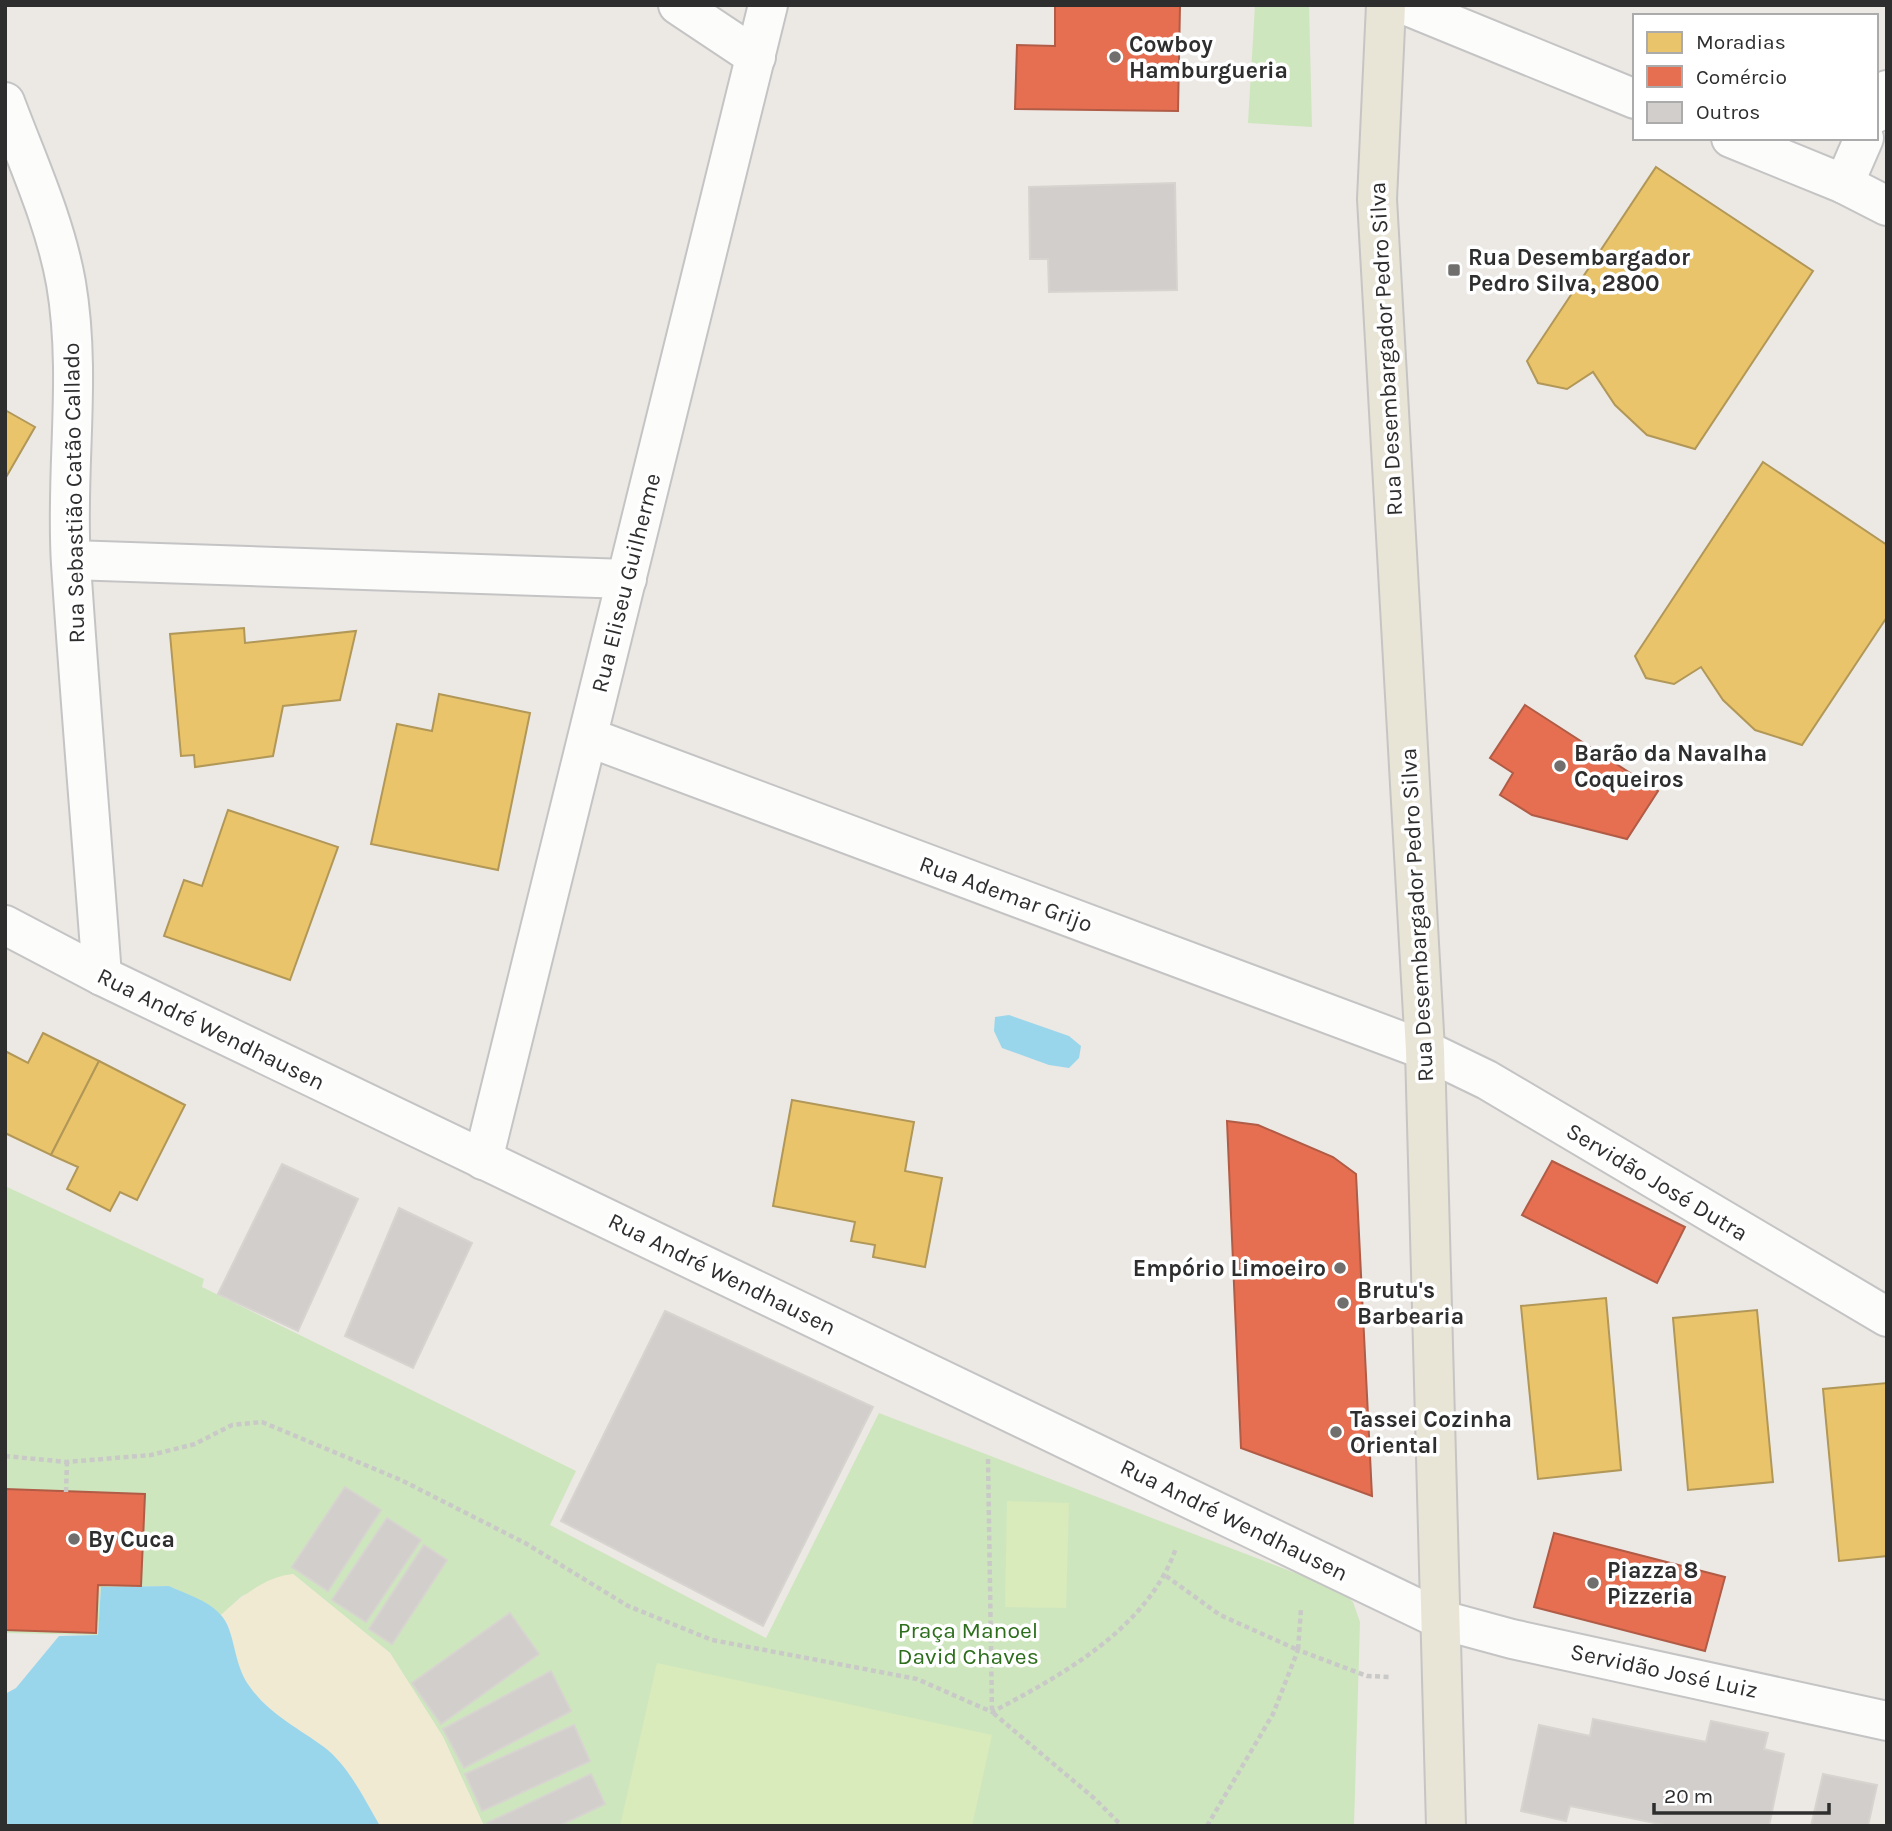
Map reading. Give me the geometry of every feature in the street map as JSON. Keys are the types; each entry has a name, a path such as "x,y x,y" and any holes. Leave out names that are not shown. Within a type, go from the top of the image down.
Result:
{"main road":[{"name":"Rua Desembargador Pedro Silva","path":"1387,5 1377,199 1425,1050 1446,1826"}],"street":[{"path":"678,5 756,57"},
{"name":"Rua Eliseu Guilherme","path":"483,1160 768,5"},
{"path":"1405,5 1633,98"},
{"path":"1878,109 1887,90"},
{"name":"Rua Sebastião Catão Callado","path":"5,102 45,209 66,282 72,341 71,560 102,976"},
{"path":"1736,140 1843,184 1887,206"},
{"path":"1843,184 1863,140"},
{"path":"71,560 627,579"},
{"name":"Rua Ademar Grijo","path":"588,737 1425,1050"},
{"name":"Rua André Wendhausen","path":"5,925 102,976 1442,1620"},
{"name":"Servidão José Dutra","path":"1425,1050 1487,1080 1887,1317"},
{"name":"Servidão José Luiz","path":"1442,1620 1512,1639 1887,1721"}],"path":[{"path":"988,1401 992,1712"},
{"path":"5,1456 67,1462 151,1455 195,1444 232,1425 262,1422 401,1480 525,1543 628,1606 712,1640 917,1679 992,1712 1095,1799 1122,1826"},
{"path":"66,1492 67,1462"},
{"path":"992,1712 1035,1689 1130,1622 1166,1576 1188,1514 1190,1499"},
{"path":"1166,1576 1220,1615 1298,1650 1367,1676 1443,1678"},
{"path":"1207,1826 1273,1714 1298,1650"}],"green space":[{"path":"1255,5 1309,5 1312,127 1248,123"},
{"name":"Praça Manoel David Chaves","path":"5,1186 204,1279 202,1287 576,1471 550,1525 766,1638 879,1413 1342,1591 1353,1602 1360,1622 1354,1826 484,1826 443,1737 390,1653 293,1574 242,1596 221,1615 209,1605 169,1586 101,1587 98,1635 5,1633"},
{"path":"1007,1501 1069,1503 1066,1608 1005,1607"},
{"path":"657,1663 992,1735 972,1826 620,1826"}],"sand":[{"path":"293,1574 390,1653 443,1737 484,1826 380,1826 323,1747 279,1717 252,1691 235,1662 229,1626 221,1615 263,1583"}],"water":[{"path":"1009,1015 1069,1036 1081,1046 1079,1058 1069,1068 1049,1065 1002,1048 994,1031 995,1017"},
{"path":"169,1586 203,1601 220,1614 229,1629 240,1668 250,1687 275,1713 333,1754 380,1826 5,1826 5,1694 16,1688 59,1636 98,1635 101,1587"}],"building: Moradias":[{"path":"1656,167 1813,271 1695,449 1647,435 1615,405 1593,372 1567,389 1538,383 1527,361"},
{"path":"5,410 35,427 5,479"},
{"path":"1763,462 1887,545 1887,617 1802,745 1755,730 1723,700 1701,667 1674,684 1646,678 1635,656"},
{"path":"244,628 245,643 356,631 340,700 283,706 273,756 195,767 194,755 181,756 170,634"},
{"path":"439,694 530,713 498,870 371,844 397,724 432,731"},
{"path":"228,810 338,847 290,980 164,936 184,880 202,886"},
{"path":"43,1033 99,1061 51,1155 5,1133 5,1051 28,1063"},
{"path":"99,1061 185,1105 137,1200 120,1192 110,1211 67,1189 78,1167 51,1155"},
{"path":"792,1100 914,1122 905,1171 942,1178 925,1267 873,1257 875,1245 851,1241 855,1222 773,1206"},
{"path":"1606,1298 1621,1470 1538,1479 1521,1306"},
{"path":"1757,1310 1773,1482 1688,1490 1673,1318"},
{"path":"1887,1383 1887,1556 1839,1561 1823,1389"}],"building: Comércio":[{"path":"1055,5 1180,5 1178,111 1015,109 1017,45 1055,46"},
{"name":"Barão da Navalha Coqueiros","path":"1525,705 1658,791 1627,839 1532,815 1500,795 1513,773 1490,758"},
{"path":"1227,1121 1258,1125 1333,1157 1356,1174 1372,1496 1241,1448"},
{"path":"1552,1161 1685,1227 1657,1283 1522,1215"},
{"name":"By Cuca","path":"5,1489 145,1494 141,1586 98,1585 96,1633 5,1630"},
{"path":"1554,1533 1725,1577 1705,1651 1534,1607"}],"building: Outros":[{"path":"1175,183 1177,290 1049,292 1048,259 1030,259 1029,187"},
{"path":"282,1164 358,1199 298,1331 218,1294"},
{"path":"399,1208 472,1243 413,1368 345,1336"},
{"path":"665,1311 873,1407 763,1626 561,1521"},
{"path":"345,1487 381,1510 328,1591 292,1567"},
{"path":"387,1518 421,1540 366,1622 332,1600"},
{"path":"424,1545 447,1560 392,1644 369,1629"},
{"path":"510,1613 539,1654 441,1724 412,1683"},
{"path":"551,1671 571,1711 464,1768 443,1729"},
{"path":"1593,1719 1706,1742 1711,1721 1768,1733 1764,1749 1784,1754 1769,1826 1670,1826 1570,1806 1566,1821 1521,1811 1539,1725 1590,1736"},
{"path":"574,1725 590,1761 482,1811 465,1774"},
{"path":"591,1774 605,1804 559,1826 488,1826 487,1823"},
{"path":"1823,1774 1877,1785 1868,1826 1811,1826"}],"place":[{"name":"Cowboy Hamburgueria","path":"1115,57"},
{"name":"Rua Desembargador Pedro Silva, 2800","path":"1454,270"},
{"name":"Barão da Navalha Coqueiros","path":"1560,766"},
{"name":"Empório Limoeiro","path":"1340,1268"},
{"name":"Brutu's Barbearia","path":"1343,1303"},
{"name":"Tassei Cozinha Oriental","path":"1336,1432"},
{"name":"By Cuca","path":"74,1539"},
{"name":"Piazza 8 Pizzeria","path":"1593,1583"}]}
